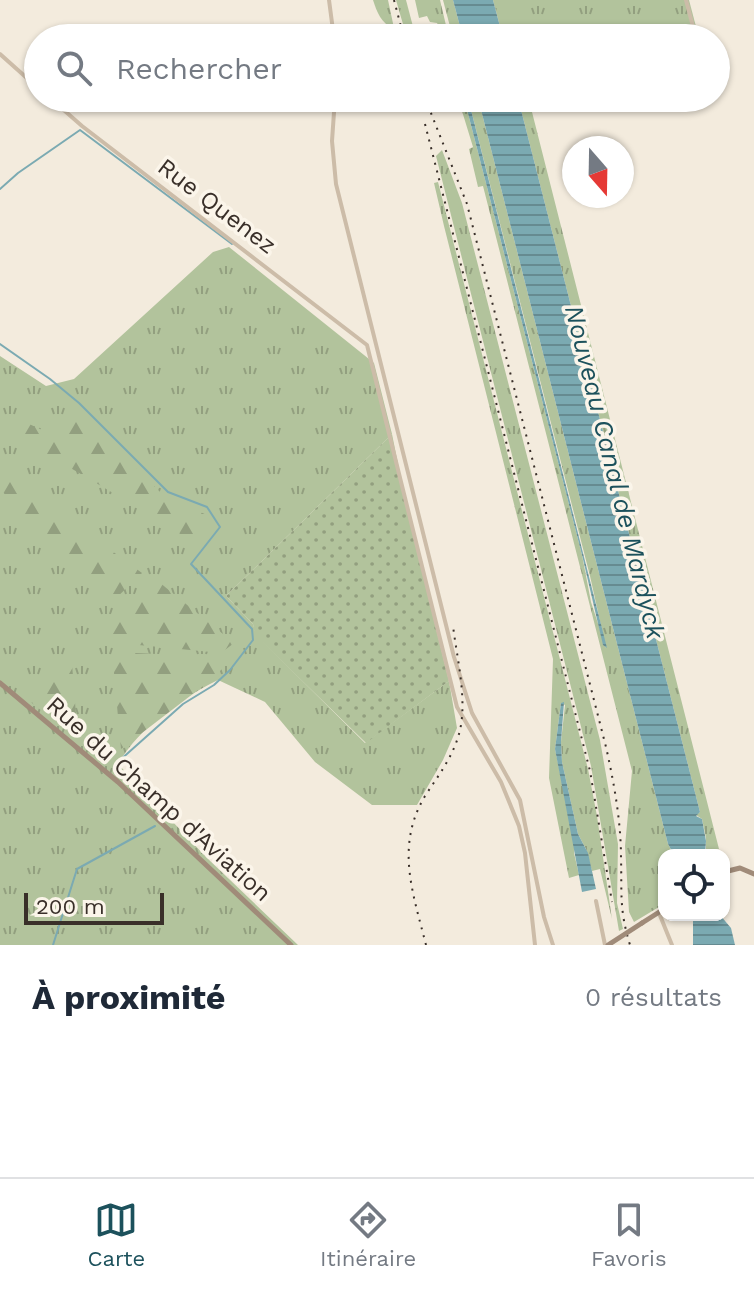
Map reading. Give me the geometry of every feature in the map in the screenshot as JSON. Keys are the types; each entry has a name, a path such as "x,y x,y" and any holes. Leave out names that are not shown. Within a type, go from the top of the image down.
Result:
{"street":[{"path":"329,0 332,24"},
{"path":"686,0 692,24"},
{"path":"0,54 24,75"},
{"name":"Rue Quenez","path":"66,112 365,341 380,390 457,707 501,782 520,830 535,945"},
{"path":"334,112 332,145 337,189 443,603 454,657 472,713 520,800 544,917 553,945"},
{"name":"Rue du Champ d'Aviation","path":"0,683 118,782 291,945"},
{"path":"730,870 740,868 754,874"},
{"path":"596,901 606,945 658,913"},
{"path":"664,921 672,945"}],"green space":[{"path":"373,0 388,0 393,24 383,21"},
{"path":"396,0 406,0 412,24 403,24"},
{"path":"415,0 440,0 446,24 430,22 427,16 419,18"},
{"path":"443,0 453,0 459,24 449,24"},
{"path":"493,0 689,0 695,24 499,24"},
{"path":"462,112 468,112 582,555 591,602 606,648 472,112 482,112 671,849 658,849 658,908 634,922 629,912 625,846 632,771 483,186 478,187 469,149 473,147"},
{"path":"522,112 532,112 719,849 706,849 702,819 696,815 700,812"},
{"path":"442,150 462,203 600,740 618,844 617,903 623,929 619,931 591,766 436,156"},
{"path":"438,182 588,769 612,919 600,869 592,871 578,834 562,762 565,705 561,703 555,749 579,875 569,878 549,778 553,659 444,226 434,183"},
{"path":"229,247 374,363 392,434 226,596 253,624 256,635 365,743 449,681 457,728 417,805 372,805 315,762 265,702 218,680 162,715 127,750 118,764 207,858 298,945 0,945 0,356 46,386 74,379 213,252"},
{"path":"80,410 163,495 209,516 217,528 201,549 169,526 18,437 27,423 55,436"},
{"path":"392,434 449,681 366,743 255,635 253,624 226,596"},
{"path":"0,469 142,573 108,606 0,489"},
{"path":"154,578 234,643 221,653 108,642 105,619"},
{"path":"71,651 78,740 22,695"},
{"path":"112,652 224,657 223,668 121,749"}],"water":[{"path":"453,0 493,0 499,24 459,24"},
{"path":"468,112 472,112 607,648 603,645"},
{"path":"482,112 522,112 700,812 696,816 702,819 705,849 671,849"},
{"path":"564,702 562,762 578,834 588,853 596,889 582,892 555,749 561,703"},
{"path":"693,921 725,921 731,928 735,945 693,945"}],"waterway":[{"path":"0,189 80,130 232,244"},
{"path":"0,344 79,403 168,492 207,507 220,527 191,564 252,629 253,640 230,670 214,685 183,704 119,761 123,765"},
{"path":"131,773 173,813 167,819"},
{"path":"53,945 77,869 155,826"}],"railway":[{"path":"394,0 400,24"},
{"path":"431,112 467,204 606,747 618,816 621,892 630,945"},
{"path":"425,124 590,771 612,902"},
{"path":"426,945 412,888 409,851 416,815 451,754 461,725 462,688 453,626"}],"water label":[{"name":"Nouveau Canal de Mardyck","path":"615,472"}]}
